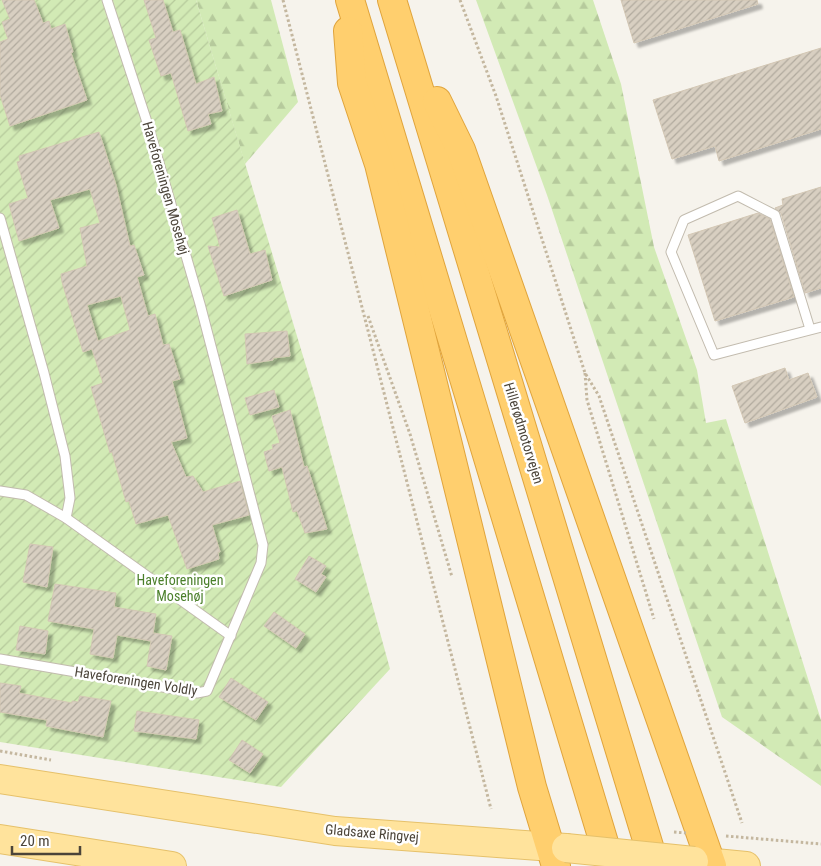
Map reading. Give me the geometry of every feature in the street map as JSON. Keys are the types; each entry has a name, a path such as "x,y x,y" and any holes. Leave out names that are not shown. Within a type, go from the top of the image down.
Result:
{"highway":[{"path":"345,0 352,83 379,164 532,787 557,853"},
{"path":"350,0 611,866"},
{"path":"396,12 462,150 701,834 705,864"},
{"name":"Hillerødmotorvejen","path":"396,12 655,866"}],"main road":[{"name":"Gladsaxe Ringvej","path":"0,779 335,831 557,853 746,866"},
{"path":"0,839 172,866"}],"lane":[{"name":"Haveforeningen Mosehøj","path":"108,0 148,125 200,304 263,545 261,563 231,636"},
{"path":"810,329 775,215 738,196 684,220 671,252 714,355 821,327"},
{"path":"0,218 44,372 64,456 70,498 66,518"},
{"path":"0,491 26,495 66,518 231,636"},
{"name":"Haveforeningen Voldly","path":"0,659 197,693 207,691 231,636"}],"path":[{"path":"283,0 492,809"},
{"path":"460,0 496,96 585,372 599,396 742,823"},
{"path":"361,297 410,434 455,585"},
{"path":"585,372 587,400 656,624"},
{"path":"701,834 821,844"}],"green space":[{"name":"Haveforeningen Mosehøj","path":"0,0 196,0 315,396 390,669 281,787 0,742"},
{"path":"196,0 271,0 298,102 245,164"},
{"path":"476,0 593,0 621,84 654,247 697,370 706,423 726,419 821,720 821,786 722,717 547,195"}],"building":[{"path":"2,0 34,0 43,23 49,21 51,29 65,24 73,52 71,53 87,100 10,126 0,95 0,42 8,39 2,22 10,19"},
{"path":"144,0 163,0 173,32 180,30 196,84 214,77 222,111 208,114 211,124 188,131 171,73 161,76 149,40 156,38"},
{"path":"621,0 757,0 758,4 634,43"},
{"path":"821,48 821,129 719,161 715,146 672,159 653,100"},
{"path":"99,132 116,185 130,246 134,245 144,275 137,277 148,316 155,314 163,345 169,344 180,379 172,381 187,438 171,442 186,477 193,476 203,492 240,481 249,515 212,525 220,552 218,552 219,559 187,569 168,515 136,524 129,501 126,502 91,387 103,383 92,349 83,352 62,282 61,274 87,266 80,228 100,223 90,189 50,200 59,228 19,241 9,204 28,198 17,162 20,161 19,156","holes":["121,296 130,330 98,341 87,305"]},
{"path":"821,187 821,288 805,293 781,213 775,208 783,205 782,199"},
{"path":"237,210 250,254 265,250 272,280 224,296 208,246 220,247 212,218"},
{"path":"758,213 770,219 794,297 715,321 688,235"},
{"path":"287,331 290,356 247,364 245,334"},
{"path":"785,368 789,380 808,373 817,397 745,423 732,386"},
{"path":"274,390 279,407 250,415 245,398"},
{"path":"290,410 304,467 307,466 327,529 305,533 297,511 293,512 282,467 269,471 264,452 273,449 272,445 280,443 272,416"},
{"path":"30,544 53,547 47,587 23,582"},
{"path":"309,556 326,566 321,574 326,577 316,592 295,579"},
{"path":"55,584 116,593 114,607 156,614 153,633 172,636 166,670 147,666 151,641 117,635 113,658 90,654 94,629 48,621"},
{"path":"274,612 305,634 296,648 264,626"},
{"path":"20,626 48,631 45,654 16,650"},
{"path":"231,678 268,702 256,720 219,697"},
{"path":"0,683 21,686 19,693 72,703 72,701 78,702 80,696 111,701 103,737 46,726 47,720 0,712"},
{"path":"137,711 199,720 196,739 134,731"},
{"path":"242,740 263,754 250,773 229,760"}]}
